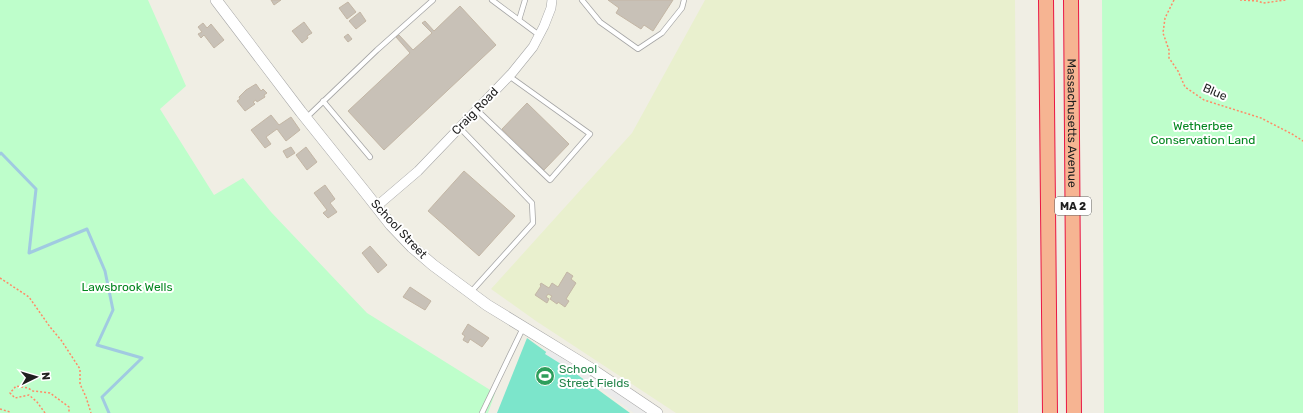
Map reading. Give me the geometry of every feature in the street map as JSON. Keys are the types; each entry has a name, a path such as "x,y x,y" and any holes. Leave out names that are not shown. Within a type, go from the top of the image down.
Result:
{"highway":[{"name":"Massachusetts Avenue","path":"1046,0 1050,413"},
{"name":"Massachusetts Avenue","path":"1071,0 1074,413"}],"street":[{"name":"School Street","path":"216,0 306,118 391,224 412,247 432,265 487,305 524,326 657,413"},
{"name":"Craig Road","path":"377,206 418,171 509,76 533,47 540,35 551,8 552,0"}],"lane":[{"path":"306,118 377,50 433,0"},
{"path":"493,0 540,35"},
{"path":"520,20 525,0"},
{"path":"582,0 600,22 638,49 662,33 682,8 684,0"},
{"path":"476,110 550,180 590,134 509,76"},
{"path":"323,101 370,157"},
{"path":"460,128 532,203 533,223 470,293"},
{"path":"482,413 524,326"}],"path":[{"name":"Blue","path":"1174,0 1165,18 1163,32 1170,58 1185,87 1204,100 1261,118 1303,141"},
{"path":"1240,0 1258,0 1263,3 1286,0"},
{"path":"0,278 29,297 61,340 80,369 80,384 91,413"},
{"path":"45,413 37,402 29,395 15,398 10,393 16,386 28,388 33,391 50,393 69,407 69,413"},
{"path":"0,409 10,413"}],"green space":[{"name":"Lawsbrook Wells","path":"0,0 148,0 186,86 160,109 214,195 243,178 271,212 367,313 495,393 488,413 0,413"},
{"path":"705,0 1015,0 1018,413 676,413 536,321 491,289 632,133"},
{"name":"Wetherbee Conservation Land","path":"1102,0 1303,0 1303,413 1104,413"},
{"name":"School Street Fields","path":"527,338 630,413 497,413"}],"shaded area":[{"path":"549,347 649,413 634,413 604,391 545,354"}],"building":[{"path":"271,0 281,0 274,5"},
{"path":"608,0 673,0 653,31 644,25 641,29 616,13 619,8"},
{"path":"348,2 356,12 347,19 339,8"},
{"path":"460,6 496,45 384,150 348,111 410,53 396,37 399,35 413,50 432,33 422,23 425,21 434,31"},
{"path":"360,12 366,21 356,29 349,21"},
{"path":"304,22 312,33 307,36 308,38 302,43 292,31"},
{"path":"203,23 207,28 211,24 224,40 214,48 204,35 201,38 198,34 202,32 198,27"},
{"path":"348,34 352,39 348,42 344,37"},
{"path":"256,84 261,91 263,89 267,93 264,95 265,97 257,102 256,100 253,102 255,104 245,111 237,101 246,90"},
{"path":"527,103 569,144 544,170 502,129"},
{"path":"271,115 279,125 291,117 300,130 286,141 277,129 266,137 271,144 265,148 251,130"},
{"path":"291,147 295,153 287,158 283,151"},
{"path":"306,147 317,162 307,170 296,155"},
{"path":"464,171 515,216 479,256 428,211"},
{"path":"325,185 335,199 330,203 337,212 328,218 323,213 327,210 314,193"},
{"path":"370,246 387,265 378,273 362,253"},
{"path":"567,272 573,276 571,279 576,283 566,299 569,301 565,307 550,299 552,296 548,294 546,297 549,299 547,303 535,295 541,286 541,283 549,288 552,283 558,287"},
{"path":"410,287 431,301 425,310 403,297"},
{"path":"468,324 489,338 482,347 470,339 468,343 463,340 465,336 462,334"}],"waterway":[{"path":"0,154 1,153 36,189 29,253 87,229 105,271 113,310 97,345 142,358 102,397 109,413"}],"place":[{"name":"School Street Fields","path":"545,376"}]}
